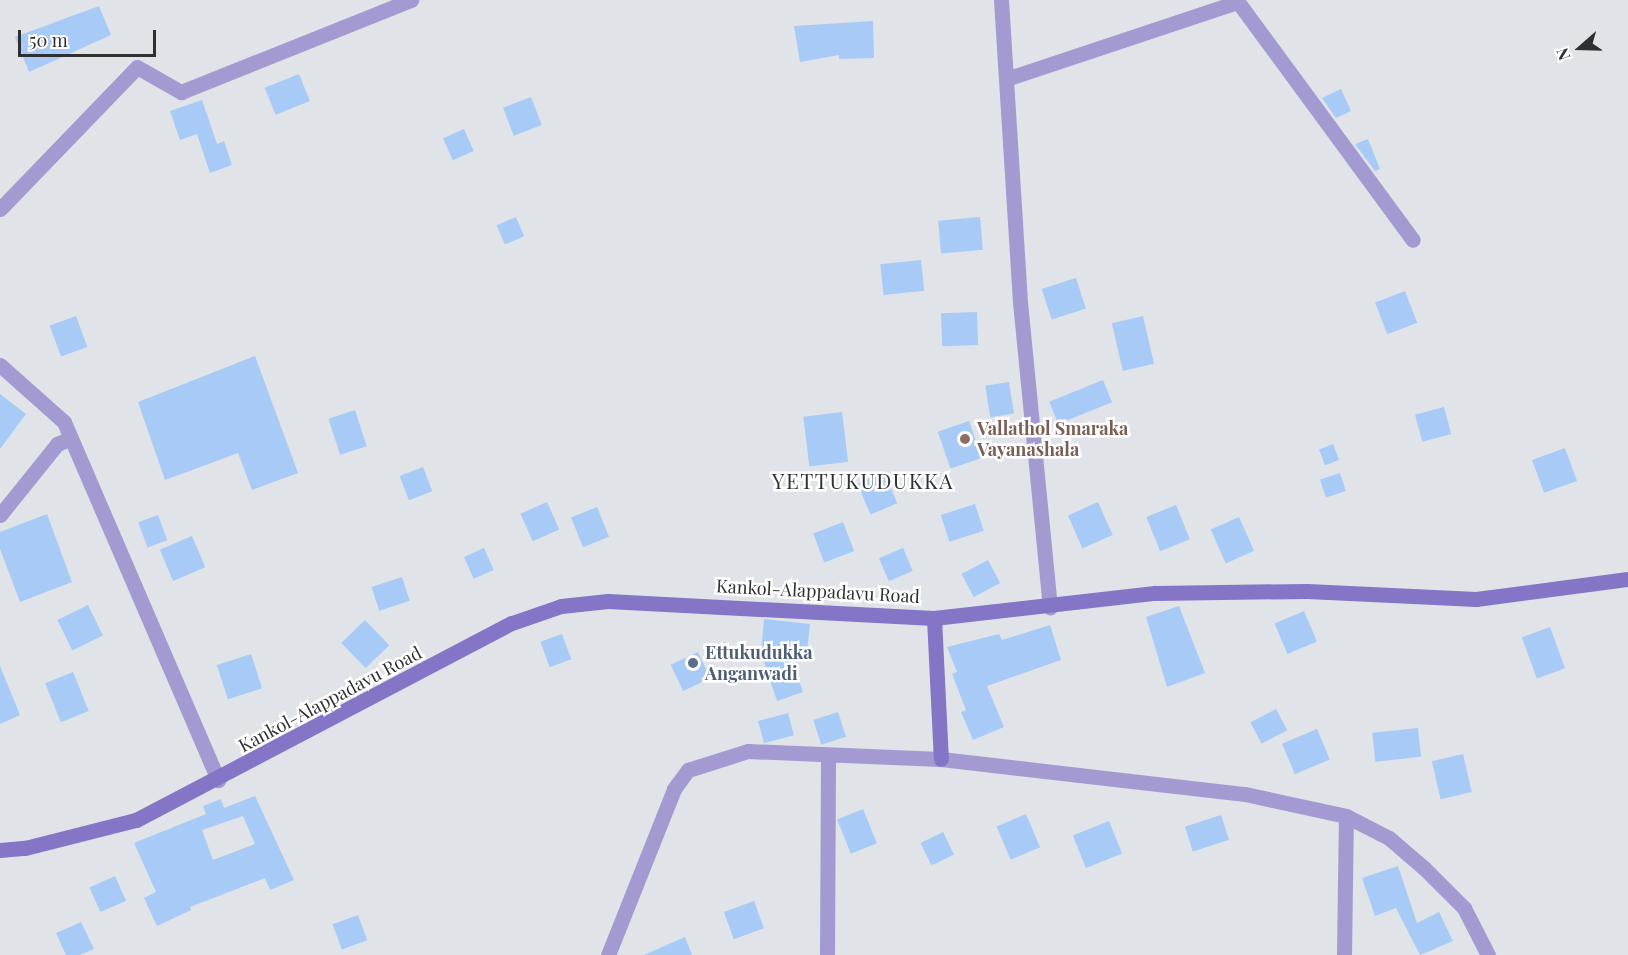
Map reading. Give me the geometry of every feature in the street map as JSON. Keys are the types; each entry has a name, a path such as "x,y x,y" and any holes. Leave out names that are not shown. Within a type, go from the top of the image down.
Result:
{"main road":[{"path":"934,618 1050,608 1155,593 1307,591 1476,599 1628,579"},
{"name":"Kankol-Alappadavu Road","path":"0,850 25,848 136,820 218,780 512,623 561,606 608,600 792,607 934,618 940,759"}],"street":[{"path":"0,209 137,67 181,92 411,0"},
{"path":"1001,0 1020,302 1050,608"},
{"path":"1006,79 1238,2 1413,240"},
{"path":"0,365 64,422 218,780"},
{"path":"0,515 57,444 70,438"},
{"path":"608,955 674,789 688,770 748,751 940,759 1245,795 1346,816 1389,838 1424,868 1464,909 1488,955"},
{"path":"827,955 828,755"},
{"path":"1344,955 1346,816"}],"building":[{"path":"99,6 111,35 29,72 15,37"},
{"path":"873,21 874,58 839,59 839,55 800,62 794,26"},
{"path":"299,74 310,101 276,115 265,88"},
{"path":"1341,89 1351,111 1336,118 1322,98"},
{"path":"531,97 542,125 514,136 503,108"},
{"path":"202,100 217,144 224,141 232,165 210,173 197,134 180,140 170,111"},
{"path":"464,129 474,151 453,160 443,138"},
{"path":"1368,139 1380,169 1375,171 1355,144"},
{"path":"516,217 524,236 505,245 497,225"},
{"path":"980,217 983,250 941,254 938,221"},
{"path":"921,260 924,291 883,295 880,264"},
{"path":"1076,278 1086,308 1052,320 1042,289"},
{"path":"1405,291 1417,323 1387,334 1375,302"},
{"path":"977,312 978,345 942,346 941,313"},
{"path":"76,316 87,347 61,357 50,326"},
{"path":"1143,316 1154,364 1123,371 1112,323"},
{"path":"255,356 298,473 252,490 238,453 165,480 138,402"},
{"path":"1103,380 1112,402 1058,424 1049,402"},
{"path":"1009,382 1014,414 990,417 985,386"},
{"path":"0,394 26,414 0,449"},
{"path":"1444,407 1451,434 1422,442 1415,415"},
{"path":"355,410 367,446 340,455 328,419"},
{"path":"842,412 848,462 809,466 803,417"},
{"path":"969,421 982,458 950,469 938,432"},
{"path":"1333,444 1339,460 1325,465 1319,449"},
{"path":"1565,448 1577,481 1544,493 1532,460"},
{"path":"423,467 432,491 409,500 400,476"},
{"path":"884,472 897,503 871,515 857,483"},
{"path":"1340,473 1346,491 1326,498 1320,479"},
{"path":"547,502 559,529 533,541 521,514"},
{"path":"1098,502 1113,535 1082,548 1068,515"},
{"path":"975,504 984,531 949,542 941,515"},
{"path":"1176,505 1190,539 1160,551 1146,517"},
{"path":"597,507 609,537 583,547 571,517"},
{"path":"47,514 72,582 20,602 0,549 0,532"},
{"path":"158,515 167,540 148,548 138,522"},
{"path":"1239,517 1254,551 1226,563 1211,530"},
{"path":"843,522 854,551 824,562 813,533"},
{"path":"192,536 205,567 173,581 160,550"},
{"path":"484,548 494,570 474,579 464,557"},
{"path":"903,548 913,571 889,581 879,558"},
{"path":"988,560 1000,583 974,597 962,574"},
{"path":"402,577 410,601 379,611 372,587"},
{"path":"88,605 103,636 72,650 57,620"},
{"path":"1179,606 1205,673 1167,687 1146,617"},
{"path":"1304,611 1317,641 1287,654 1275,624"},
{"path":"764,619 810,624 807,651 788,649 803,692 777,701 761,653"},
{"path":"365,620 389,645 366,668 341,643"},
{"path":"1050,625 1061,660 987,686 1004,727 973,740 961,712 966,710 952,674 957,672 947,647 999,634 1002,640"},
{"path":"1550,627 1565,668 1537,679 1522,637"},
{"path":"562,634 571,659 550,667 540,642"},
{"path":"698,652 710,678 683,691 671,665"},
{"path":"251,654 262,688 228,699 217,665"},
{"path":"0,666 20,715 0,724"},
{"path":"73,672 89,711 61,722 45,683"},
{"path":"1276,709 1287,730 1262,744 1250,723"},
{"path":"838,712 846,737 821,745 813,720"},
{"path":"788,713 794,735 764,743 758,721"},
{"path":"1418,728 1421,757 1375,762 1372,733"},
{"path":"1317,729 1330,759 1295,774 1282,744"},
{"path":"1463,754 1472,792 1441,799 1432,761"},
{"path":"255,796 294,880 270,890 265,878 190,907 191,910 157,926 144,898 156,892 134,843 206,814 203,806 221,799 224,808","holes":["243,816 255,844 213,860 202,830"]},
{"path":"863,809 877,843 851,854 837,819"},
{"path":"1026,814 1040,847 1011,860 997,827"},
{"path":"1221,815 1229,840 1193,851 1185,827"},
{"path":"1109,821 1122,853 1086,868 1073,836"},
{"path":"943,832 954,854 931,865 921,843"},
{"path":"1398,866 1417,923 1439,912 1453,941 1420,955 1396,908 1375,916 1362,878"},
{"path":"115,876 126,901 100,912 89,887"},
{"path":"754,901 764,928 734,939 724,912"},
{"path":"358,915 367,940 342,950 333,924"},
{"path":"81,922 94,949 80,955 66,955 56,933"},
{"path":"685,937 692,955 644,955"}],"place":[{"name":"Vallathol Smaraka Vayanashala","path":"965,439"},
{"name":"Ettukudukka Anganwadi","path":"693,663"}],"district":[{"name":"YETTUKUDUKKA","path":"863,480"}]}
